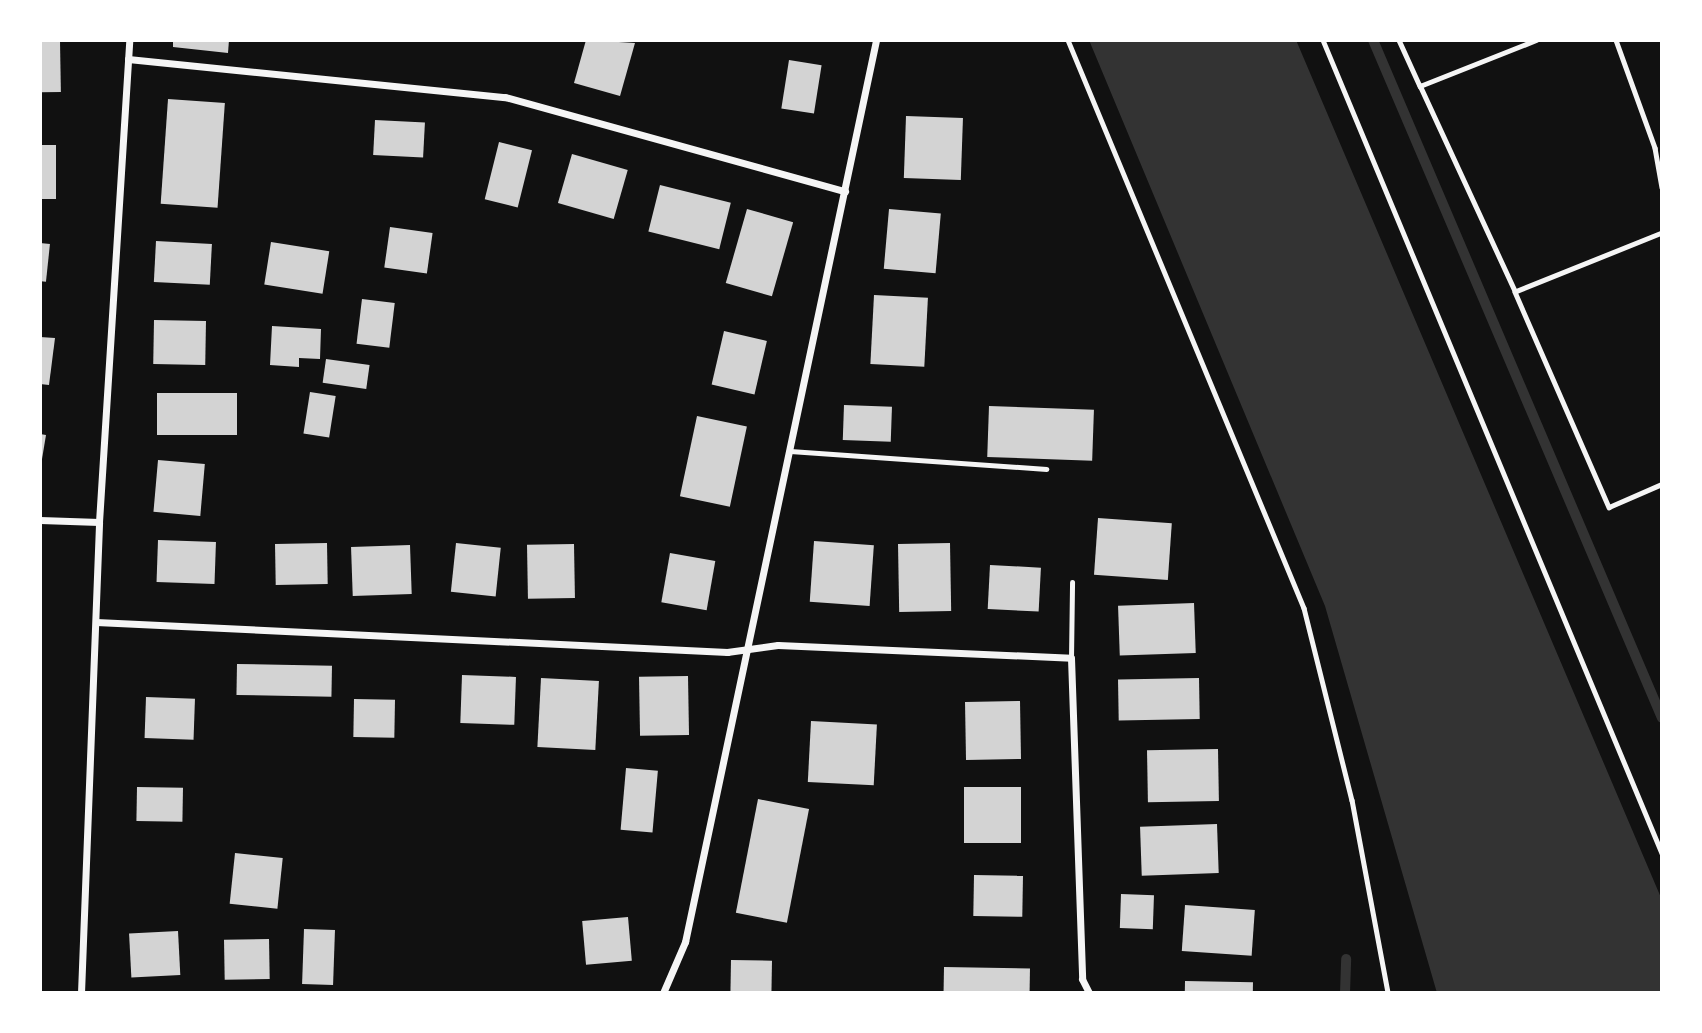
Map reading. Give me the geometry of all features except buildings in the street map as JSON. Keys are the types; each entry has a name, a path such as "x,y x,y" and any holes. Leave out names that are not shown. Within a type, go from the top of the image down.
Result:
{"street":[{"path":"81,993 99,523 129,40"},
{"path":"663,993 685,942 876,40"},
{"path":"128,59 505,97 845,191"},
{"path":"40,520 99,523"},
{"path":"96,622 748,649 1071,658 1082,979 1089,993"}],"lane":[{"path":"790,451 1046,468"},
{"path":"1071,658 1072,582"}],"path":[{"path":"1068,40 1304,608 1352,800 1388,993"},
{"path":"1323,40 1662,853"},
{"path":"1399,40 1515,292 1609,507 1662,484"},
{"path":"1420,86 1536,40"},
{"path":"1616,40 1655,148 1662,187"},
{"path":"1655,148 1662,146"},
{"path":"1515,292 1662,233"}],"shaded area":[{"path":"1089,40 1296,40 1662,900 1662,993 1437,993 1325,606"}],"waterway":[{"path":"1373,40 1662,718"},
{"path":"1345,993 1346,959"}]}
